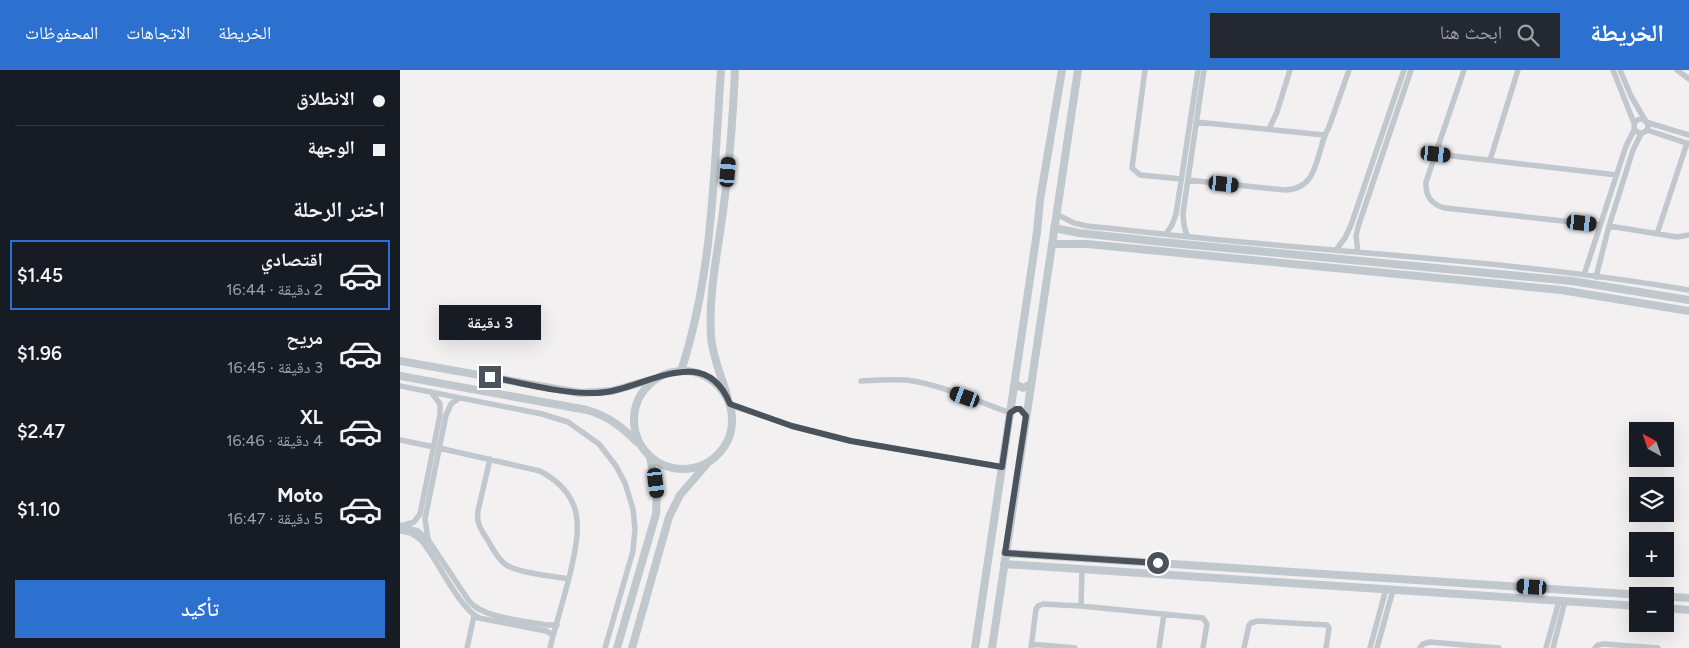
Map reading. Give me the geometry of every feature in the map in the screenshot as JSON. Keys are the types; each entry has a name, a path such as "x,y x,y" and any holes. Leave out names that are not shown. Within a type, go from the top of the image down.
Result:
{"street":[{"path":"681,371 696,320 704,274 710,224 721,70"},
{"path":"632,648 669,518 680,495 710,461 720,453 730,436 733,417 722,376 712,349 710,335 712,293 727,185 735,70"},
{"path":"975,648 1037,232 1040,200 1062,70"},
{"path":"992,648 1078,70"},
{"path":"1145,70 1132,168 1140,175 1181,179"},
{"path":"1166,234 1174,219 1198,70"},
{"path":"1187,236 1183,213 1204,70"},
{"path":"1269,130 1277,112 1290,70"},
{"path":"1188,180 1285,190 1299,188 1305,184 1313,174 1324,135 1329,127 1349,70"},
{"path":"1336,250 1352,225 1404,70"},
{"path":"1358,252 1356,236 1358,227 1411,70"},
{"path":"1464,70 1426,187 1432,201 1440,206 1600,225"},
{"path":"1490,160 1518,70"},
{"path":"1613,70 1634,126 1644,132 1688,143 1657,234"},
{"path":"1596,276 1609,226 1635,146 1648,126 1631,96 1620,70"},
{"path":"1677,70 1689,80"},
{"path":"1060,83 1068,82 1076,86"},
{"path":"1584,275 1628,142 1639,119 1689,135"},
{"path":"1196,122 1324,135"},
{"path":"1436,154 1617,175"},
{"path":"1056,214 1087,226 1596,276 1689,290"},
{"path":"1609,226 1682,237 1689,235"},
{"path":"1054,228 1079,233 1152,241 1572,281 1689,300"},
{"path":"1052,244 1087,244 1561,290 1689,311"},
{"path":"1326,268 1327,258"},
{"path":"400,361 580,393 612,391 681,371 700,373 711,379 721,388 729,402 792,426 851,441 1002,467"},
{"path":"400,376 598,413 617,424 650,457 667,467 692,468 710,461"},
{"path":"642,447 635,429 634,416 637,404 647,387 662,376"},
{"path":"861,381 896,380 935,386 1010,413"},
{"path":"1015,382 1023,388 1031,384"},
{"path":"400,386 542,414 568,422 599,444 616,466 625,483 633,509 635,529 633,551 605,648"},
{"path":"429,541 426,519 441,408 438,400 431,392"},
{"path":"401,527 414,522 420,514 448,410 451,404 459,398"},
{"path":"1010,413 1020,409 1026,416"},
{"path":"400,440 540,471 554,479 569,496 577,516 578,534 569,579 550,648"},
{"path":"617,648 650,536 657,504 656,483 650,457"},
{"path":"490,459 478,511 477,520 479,527 501,560 512,568 569,579"},
{"path":"401,527 418,531 429,541 469,601 477,609 488,614 556,625"},
{"path":"401,527 421,540 465,606 474,616 546,631 553,635"},
{"path":"650,536 663,539"},
{"path":"1005,553 1689,598"},
{"path":"1004,564 1629,605"},
{"path":"1081,606 1082,569"},
{"path":"1290,583 1291,571"},
{"path":"985,582 1001,583"},
{"path":"1512,585 1512,598"},
{"path":"1370,648 1389,589"},
{"path":"1377,648 1389,589"},
{"path":"1546,648 1562,601"},
{"path":"1552,648 1562,601"},
{"path":"1074,648 1031,646 1036,609 1039,604 1081,606 1200,618 1205,620 1207,624 1203,648"},
{"path":"1674,609 1689,610"},
{"path":"1159,648 1164,614"},
{"path":"467,648 474,616"},
{"path":"1244,648 1249,625 1258,621 1327,625 1329,628 1326,648"},
{"path":"1420,648 1423,644 1430,642 1499,648"},
{"path":"1595,648 1601,644 1658,648"}],"route":[{"path":"490,377 580,393 597,393 628,388 668,373 687,371 700,373 711,379 721,388 730,404 745,408 769,419 851,441 1002,467 1010,413 1013,410 1020,409 1026,416 1005,553 1158,563"}]}
